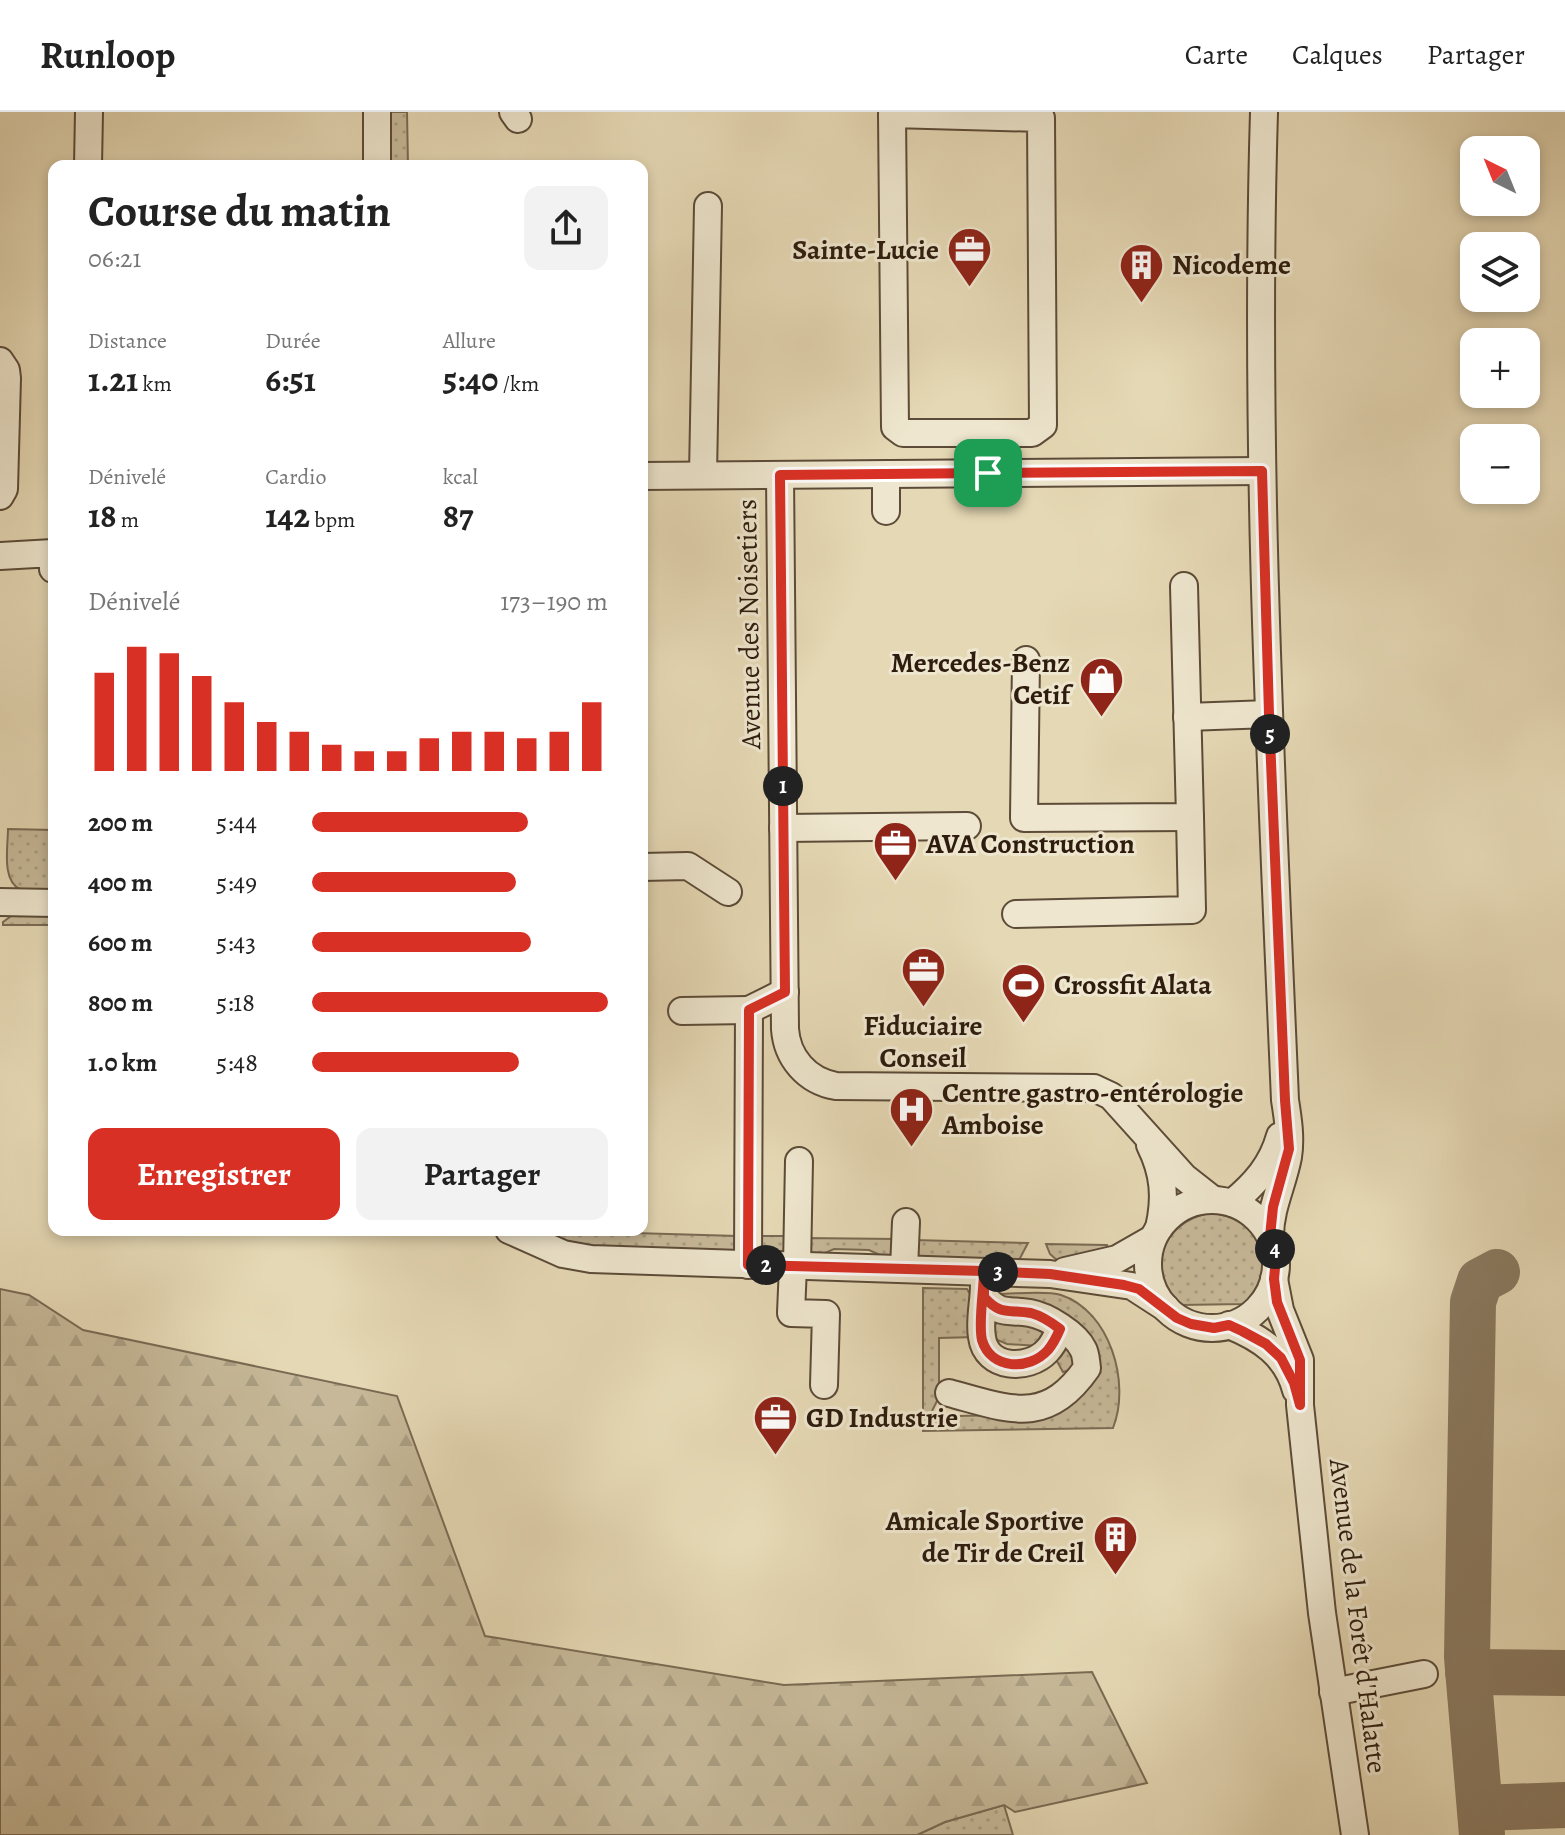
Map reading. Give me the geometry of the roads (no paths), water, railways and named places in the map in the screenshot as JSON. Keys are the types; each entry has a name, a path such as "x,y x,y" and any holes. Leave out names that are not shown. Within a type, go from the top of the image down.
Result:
{"street":[{"path":"88,160 89,112"},
{"path":"377,112 377,160"},
{"path":"1050,1274 1132,1286 1177,1318 1214,1328 1229,1325 1255,1311 1265,1299 1274,1279 1276,1257 1270,1236 1273,1207 1289,1149 1269,714 1262,471 1264,112"},
{"path":"892,114 1041,118 1043,425 1032,433 989,435 903,433 895,427 892,114"},
{"path":"703,475 708,206"},
{"path":"0,361 7,378 4,489 0,496"},
{"path":"988,473 989,435"},
{"path":"648,476 1262,471"},
{"path":"886,474 886,511"},
{"name":"Avenue des Noisetiers","path":"780,475 773,788 783,828 785,1029 789,1049 799,1066 825,1084 848,1087 1094,1088 1119,1104 1147,1139 1192,1184 1222,1201"},
{"path":"0,556 48,553"},
{"path":"1016,914 1192,910 1184,586"},
{"path":"1026,660 1024,818 1190,817"},
{"path":"1187,717 1269,714"},
{"path":"783,828 967,826"},
{"path":"648,867 688,866 728,892"},
{"path":"0,902 48,903"},
{"path":"682,1011 749,1010 785,992"},
{"path":"748,1265 749,1010"},
{"path":"522,1236 548,1248 591,1259 904,1269 984,1284 1050,1274 1117,1259 1156,1234 1173,1213 1185,1205 1222,1201 1257,1180 1271,1160 1282,1130 1285,1100"},
{"name":"Avenue des Noisetiers","path":"1147,1139 1163,1186 1164,1205 1156,1234"},
{"path":"799,1161 791,1313 826,1314 824,1385"},
{"path":"1222,1201 1252,1213 1270,1236"},
{"path":"904,1269 906,1222"},
{"path":"1156,1234 1148,1261 1149,1276 1153,1290 1166,1308"},
{"name":"Avenue de la Forêt d'Halatte","path":"1274,1279 1280,1310 1300,1360 1300,1405 1333,1692 1355,1835"},
{"path":"984,1284 982,1338 986,1348 1002,1362 1013,1365 1038,1358 1048,1350 1060,1329"},
{"path":"949,1393 1003,1408 1028,1409 1052,1403 1073,1388 1087,1368 1085,1352 1078,1341 1042,1317 997,1310 984,1284"},
{"name":"Avenue de la Forêt d'Halatte","path":"1229,1325 1258,1339 1281,1358 1294,1383 1300,1405"},
{"path":"1333,1692 1424,1674"}],"place":[{"name":"Sainte-Lucie","path":"970,289"},
{"name":"Nicodeme","path":"1141,304"},
{"name":"Mercedes-Benz Cetif","path":"1101,718"},
{"name":"AVA Construction","path":"895,883"},
{"name":"Fiduciaire Conseil","path":"923,1008"},
{"name":"Crossfit Alata","path":"1023,1024"},
{"name":"Centre gastro-entérologie Amboise","path":"911,1148"},
{"name":"GD Industrie","path":"775,1457"},
{"name":"Amicale Sportive de Tir de Creil","path":"1115,1576"}]}
